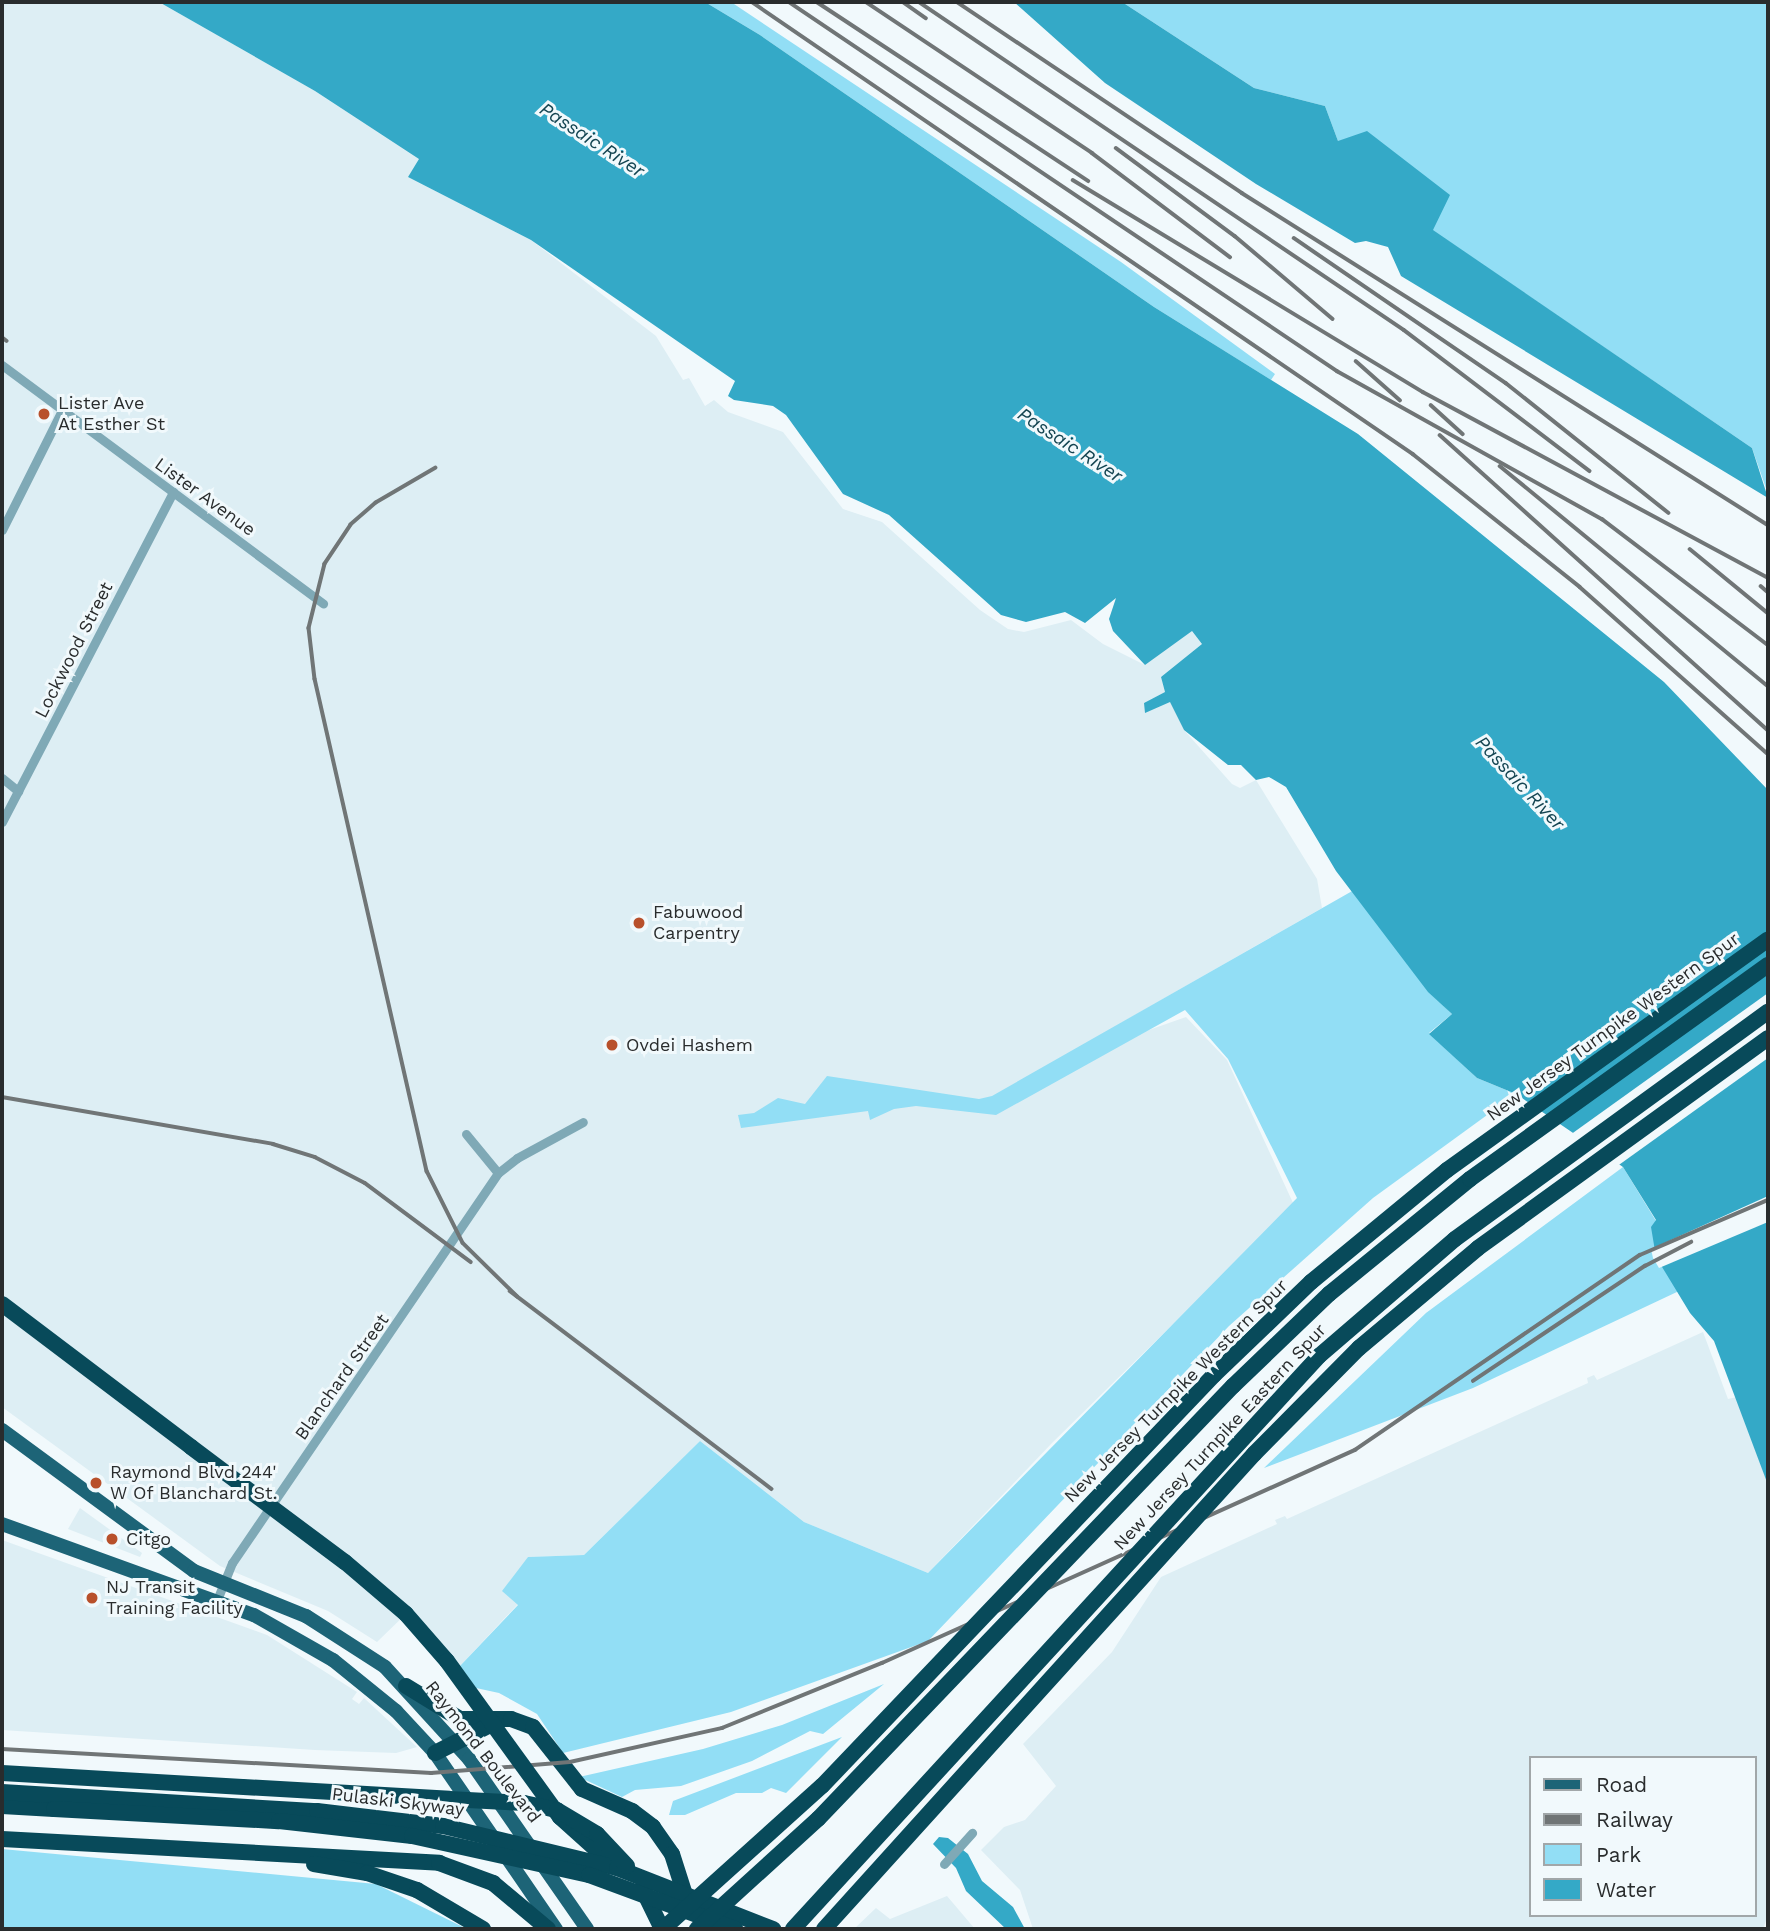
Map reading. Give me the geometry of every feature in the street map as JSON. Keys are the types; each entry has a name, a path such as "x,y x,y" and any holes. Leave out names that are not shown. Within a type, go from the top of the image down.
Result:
{"highway":[{"name":"New Jersey Turnpike Western Spur","path":"663,1929 822,1786 1214,1375 1302,1290 1447,1170 1768,939"},
{"name":"New Jersey Turnpike Western Spur","path":"695,1929 805,1832 1213,1406 1320,1302 1448,1196 1768,965"},
{"name":"New Jersey Turnpike Eastern Spur","path":"793,1929 1247,1431 1329,1347 1455,1239 1768,1012"},
{"name":"New Jersey Turnpike Eastern Spur","path":"824,1929 1254,1454 1351,1355 1478,1248 1768,1038"},
{"path":"2,1304 345,1562 406,1614 461,1679 559,1817 622,1867 652,1929"},
{"path":"406,1686 460,1719 506,1719 523,1722 538,1731 573,1780 591,1796 632,1811 653,1826 675,1861 695,1929"},
{"path":"435,1753 454,1741 506,1719"},
{"path":"2,1773 524,1803 557,1811 597,1834 663,1929"},
{"name":"Pulaski Skyway","path":"2,1792 403,1819 483,1833 622,1867 773,1929"},
{"name":"Pulaski Skyway","path":"2,1807 279,1821 472,1847 589,1875 735,1929"},
{"path":"2,1839 439,1863 493,1882 548,1929"},
{"path":"145,1848 321,1864 367,1873 433,1897 483,1929"}],"main road":[{"name":"Raymond Boulevard","path":"2,1430 156,1546 223,1584 292,1609 333,1631 406,1686 454,1741 587,1929"},
{"path":"2,1524 217,1600 285,1630 333,1660 396,1711 435,1753 556,1929"}],"street":[{"name":"Lister Avenue","path":"2,365 323,603"},
{"path":"2,530 62,410"},
{"name":"Lockwood Street","path":"2,822 173,492"},
{"path":"2,778 18,790"},
{"name":"Blanchard Street","path":"217,1600 232,1563 498,1173 517,1158 583,1122"},
{"path":"466,1134 498,1173"},
{"path":"944,1864 972,1833"}],"shaded area":[{"path":"2,2 159,2 315,91 420,159 408,177 531,240 656,336 683,380 689,378 705,406 714,400 728,412 783,432 843,509 882,522 980,610 1008,629 1024,632 1071,620 1103,644 1145,665 1191,630 1202,644 1161,677 1165,692 1144,703 1170,701 1184,730 1232,784 1240,788 1256,780 1317,879 1322,908 1121,1023 1146,1031 1186,1017 1227,1060 1294,1205 1052,1443 928,1573 804,1522 700,1441 584,1555 528,1557 518,1604 460,1666 411,1609 377,1642 328,1611 220,1566 2,1407"},
{"path":"1703,1332 1728,1399 1737,1397 1768,1485 1768,1915 1763,1929 1033,1929 1020,1890 981,1850 1004,1827 1025,1820 1056,1786 1023,1744 1112,1652 1161,1577 1277,1524 1275,1520 1285,1516 1287,1519 1588,1383 1587,1378 1594,1375 1597,1380"},
{"path":"80,1508 142,1553 140,1557 68,1529"},
{"path":"2,1540 267,1635 357,1692 352,1699 359,1704 364,1698 417,1747 396,1753 315,1750 2,1730"},
{"path":"947,1896 975,1929 854,1929 876,1908 890,1919"}],"green space":[{"path":"705,2 731,2 1121,262 1275,374 1271,380 1154,307 760,35"},
{"path":"1122,2 1768,2 1768,494 1752,448 1432,230 1338,141 1325,106 1254,88"},
{"path":"1354,890 1428,991 1452,1014 1429,1033 1477,1078 1516,1094 1373,1198 1229,1326 928,1641 731,1712 563,1753 537,1714 499,1693 476,1688 460,1666 518,1605 502,1591 528,1557 584,1555 700,1441 804,1522 928,1573 1297,1198 1228,1059 1185,1010 996,1115 916,1106 894,1109 870,1120 868,1111 741,1128 738,1115 754,1113 778,1098 805,1104 827,1076 979,1099 992,1096"},
{"path":"1623,1167 1656,1221 1656,1257 1679,1291 1473,1388 1264,1468 1426,1313"},
{"path":"884,1684 823,1734 810,1731 752,1761 681,1786 635,1790 622,1797 579,1777 703,1749 782,1725"},
{"path":"842,1737 786,1793 771,1788 762,1793 736,1793 685,1815 669,1815 673,1801"},
{"path":"2,1849 376,1884 467,1929 2,1929"}],"water":[{"name":"Passaic River","path":"159,2 705,2 760,35 1154,307 1358,434 1664,682 1768,790 1768,1485 1714,1341 1690,1313 1656,1257 1651,1227 1656,1220 1623,1167 1516,1094 1477,1078 1429,1034 1452,1014 1428,992 1336,871 1286,787 1269,777 1256,780 1241,765 1228,765 1184,730 1170,702 1145,713 1144,703 1165,692 1161,677 1202,644 1192,631 1145,665 1113,631 1109,619 1116,598 1085,623 1065,612 1026,622 1001,615 889,515 843,494 786,415 773,406 734,400 728,396 735,381 531,240 408,177 419,159 315,91"},
{"path":"1014,2 1122,2 1254,88 1325,106 1338,141 1367,131 1450,195 1433,230 1752,448 1768,498 1401,276 1388,247 1366,241 1355,243 1256,184 1105,83"},
{"path":"939,1837 948,1838 968,1854 982,1881 1013,1907 1025,1929 1006,1929 966,1891 956,1868 933,1844"}],"pier":[{"path":"1768,993 1768,1058 1616,1167 1570,1135"},
{"path":"1768,1196 1768,1222 1659,1268 1653,1258 1651,1249"}],"railway":[{"path":"752,2 1413,454 1580,587 1768,754"},
{"path":"789,2 1337,371 1602,519 1768,645"},
{"path":"817,2 1088,181"},
{"path":"866,2 1092,153 1230,257"},
{"path":"903,2 926,18"},
{"path":"919,2 1404,330 1590,471"},
{"path":"957,2 1242,193 1768,525"},
{"path":"1116,148 1235,236 1333,319"},
{"path":"1073,180 1423,392 1768,578"},
{"path":"1294,238 1506,383 1669,513"},
{"path":"2,337 7,341"},
{"path":"1356,361 1400,400"},
{"path":"1431,405 1463,434"},
{"path":"1440,435 1768,730"},
{"path":"1500,466 1768,686"},
{"path":"436,468 376,503 351,525 325,564 309,628 315,679 427,1171 463,1243 517,1296"},
{"path":"1690,549 1768,613"},
{"path":"1761,586 1768,592"},
{"path":"2,1097 273,1144 315,1157 365,1183 471,1262"},
{"path":"2,1749 431,1773 570,1762 722,1728 882,1663 1355,1450 1640,1255 1768,1200"},
{"path":"1473,1381 1645,1266 1691,1242"},
{"path":"510,1291 772,1489"}],"place":[{"name":"Lister Ave At Esther St","path":"44,414"},
{"name":"Fabuwood Carpentry","path":"639,923"},
{"name":"Ovdei Hashem","path":"612,1045"},
{"name":"Raymond Blvd 244' W Of Blanchard St.","path":"96,1483"},
{"name":"Citgo","path":"112,1539"},
{"name":"NJ Transit Training Facility","path":"92,1598"}]}
